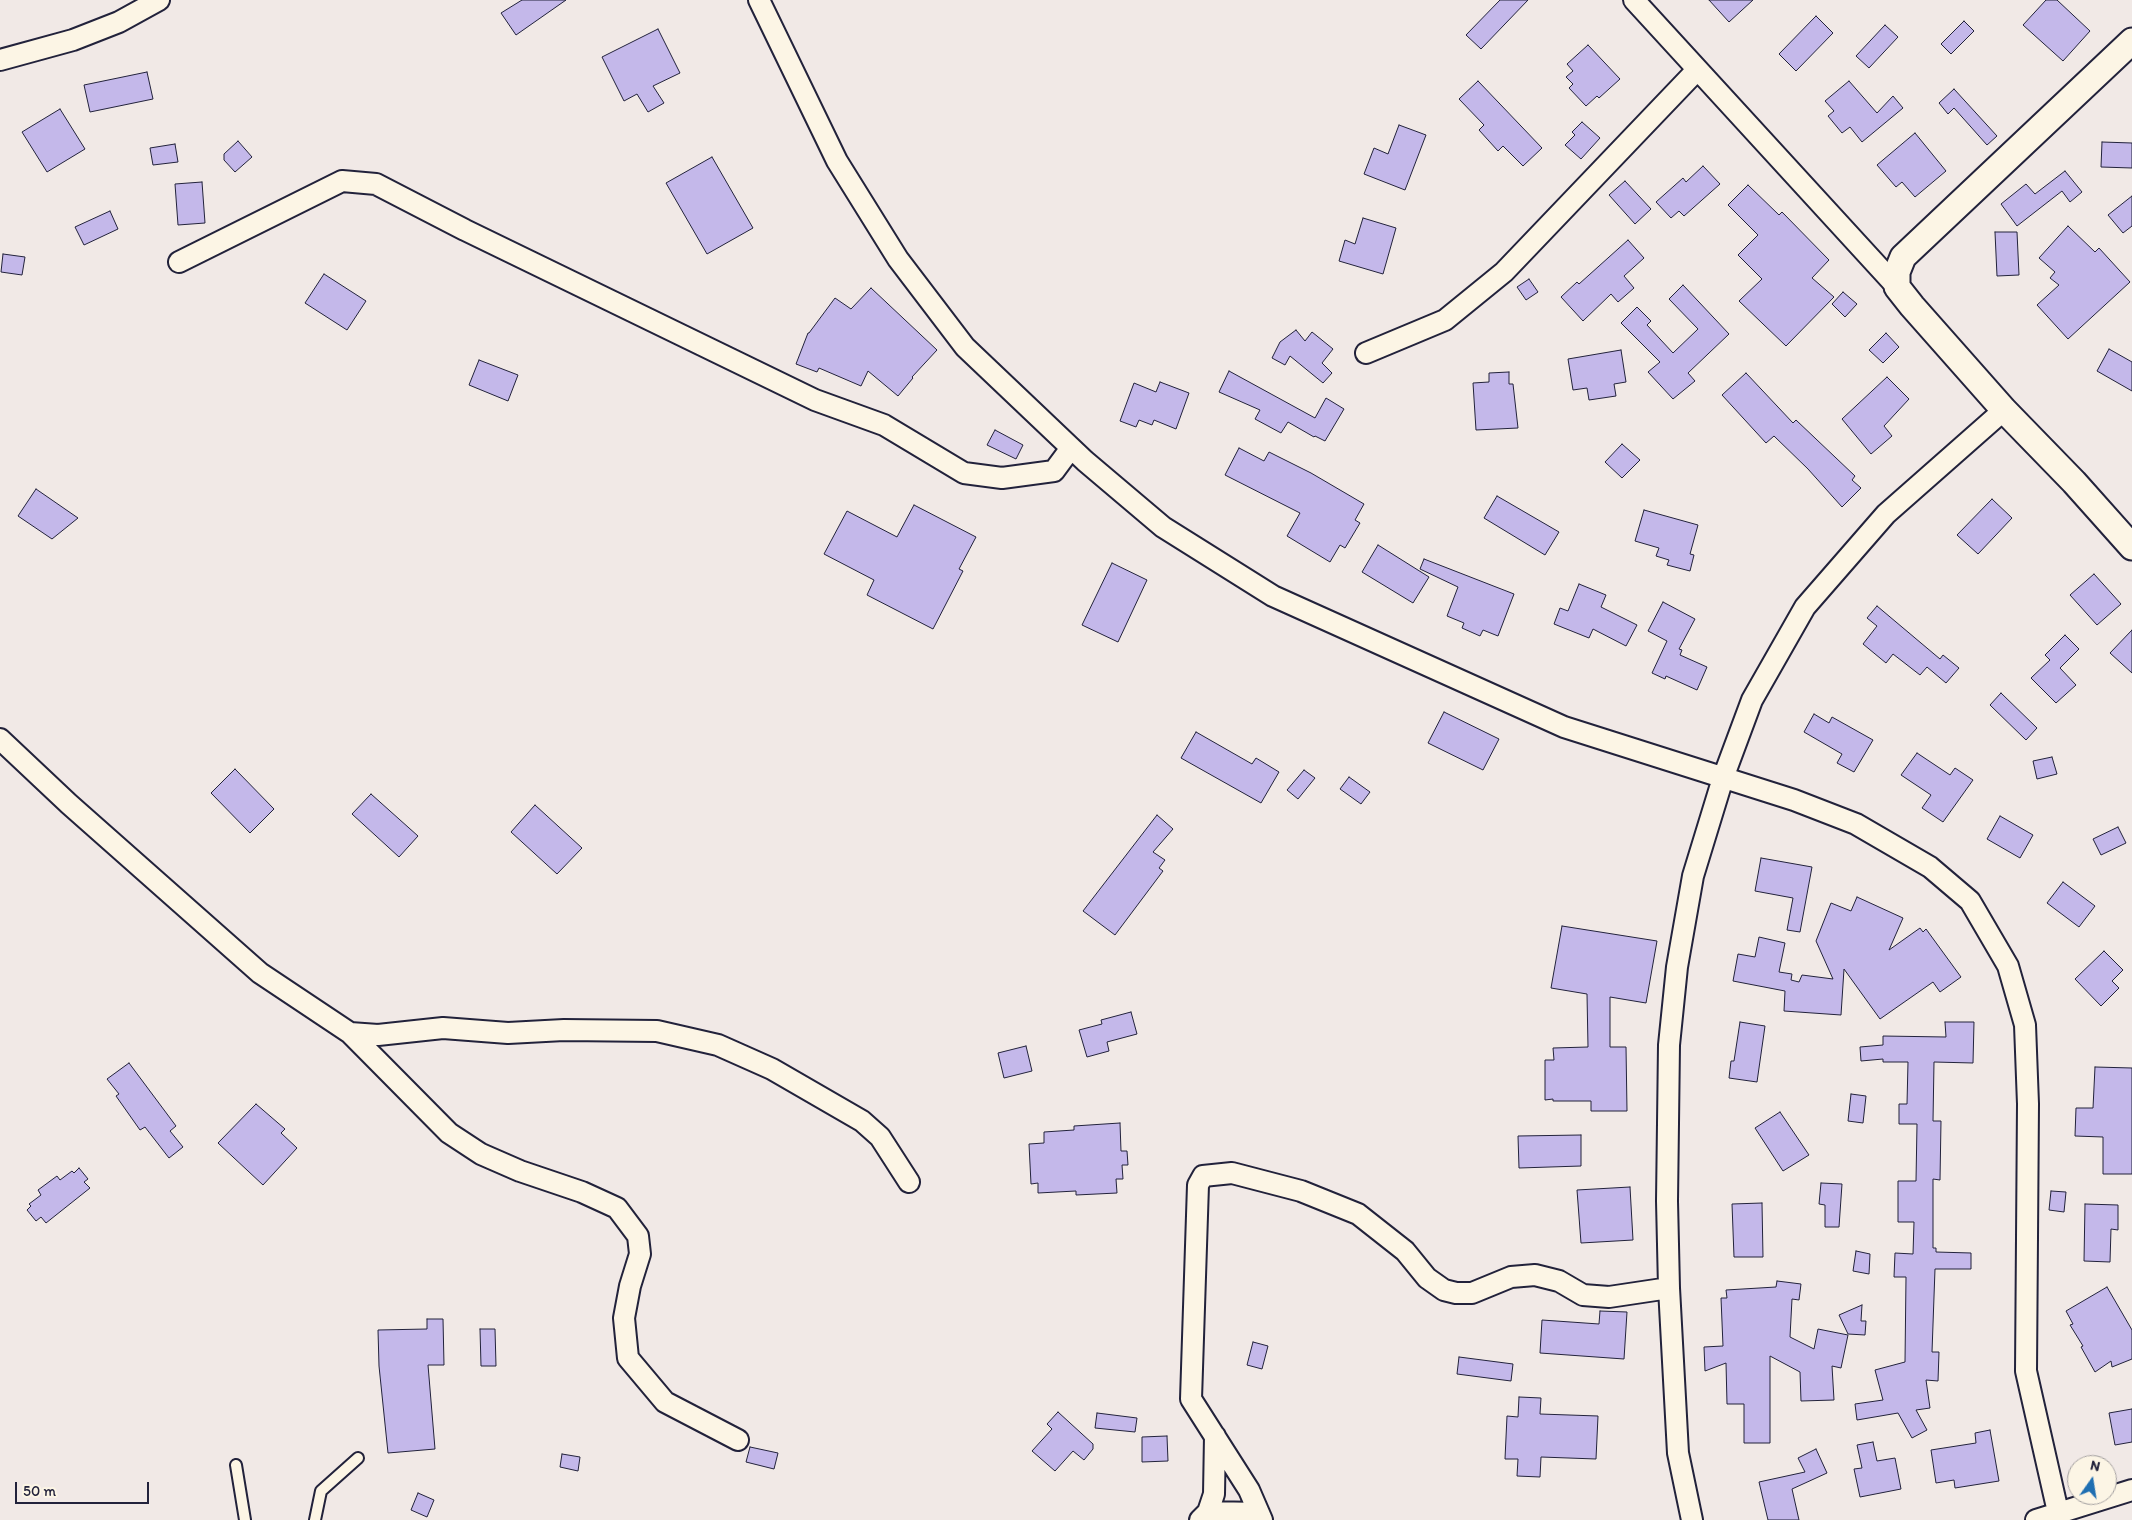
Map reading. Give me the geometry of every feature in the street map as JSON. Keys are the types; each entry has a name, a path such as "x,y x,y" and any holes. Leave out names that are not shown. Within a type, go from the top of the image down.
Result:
{"street":[{"path":"0,60 73,40 120,22 160,0"},
{"path":"759,0 836,161 898,260 965,346 1071,448 1163,526 1273,596 1564,727 1794,800 1856,824 1930,867 1970,902 2008,966 2025,1025 2028,1104 2026,1371 2058,1512"},
{"path":"1634,0 1897,287 2004,410 2074,482 2132,547"},
{"path":"1897,287 1897,272 1903,257 2132,41"},
{"path":"1366,353 1445,320 1504,272 1697,70"},
{"path":"178,262 342,181 376,184 465,230 815,400 884,425 936,458 964,473 1002,478 1054,471 1071,448"},
{"path":"1692,1520 1678,1453 1669,1288 1667,1201 1668,1045 1677,966 1693,876 1723,778 1752,700 1805,607 1886,514 2004,410"},
{"path":"0,739 69,804 260,973 350,1033 449,1133 481,1154 512,1168 582,1192 617,1208 638,1236 640,1254 630,1286 624,1318 628,1358 665,1402 738,1440"},
{"path":"350,1033 378,1035 443,1028 508,1033 564,1030 656,1031 718,1045 772,1069 862,1121 880,1137 909,1182"},
{"path":"1214,1436 1214,1494 1204,1516 1261,1516 1249,1490 1191,1399 1198,1185 1203,1176 1232,1173 1301,1190 1358,1214 1405,1251 1426,1278 1444,1290 1456,1293 1472,1293 1511,1277 1535,1275 1559,1281 1583,1295 1609,1297 1669,1288"},
{"path":"2036,1520 2132,1490"}],"lane":[{"path":"315,1520 321,1491 358,1458"},
{"path":"236,1465 246,1520"}],"building":[{"path":"522,0 566,0 516,35 501,13"},
{"path":"1500,0 1528,0 1481,49 1466,35"},
{"path":"1709,0 1753,0 1729,22"},
{"path":"2046,0 2057,0 2090,31 2063,61 2023,25"},
{"path":"1816,16 1833,33 1796,71 1779,54"},
{"path":"1964,21 1974,31 1951,54 1941,44"},
{"path":"1885,25 1898,37 1869,68 1856,56"},
{"path":"658,29 680,73 653,86 664,103 648,112 637,94 624,101 602,57"},
{"path":"1588,45 1620,79 1599,98 1597,96 1586,106 1569,88 1573,84 1566,77 1573,71 1567,64"},
{"path":"147,72 153,99 90,112 84,85"},
{"path":"1478,81 1542,148 1523,166 1503,146 1498,151 1479,130 1484,125 1459,99"},
{"path":"1849,81 1877,113 1893,96 1903,108 1862,142 1850,127 1842,133 1828,116 1834,111 1825,101"},
{"path":"1954,89 1997,136 1987,145 1954,108 1948,114 1939,103"},
{"path":"60,109 85,149 47,172 22,132"},
{"path":"1582,122 1600,138 1581,159 1565,145 1575,135 1572,132"},
{"path":"1399,125 1426,135 1405,190 1364,174 1374,148 1388,154"},
{"path":"1915,133 1946,171 1915,197 1902,182 1896,187 1877,165"},
{"path":"238,141 252,157 235,172 224,160 224,154"},
{"path":"2102,142 2132,143 2132,168 2101,167"},
{"path":"175,144 178,162 153,165 150,148"},
{"path":"712,157 753,228 707,254 666,183"},
{"path":"1703,166 1720,184 1684,216 1679,211 1671,218 1656,202 1683,178 1686,182"},
{"path":"2065,171 2082,192 2070,202 2062,191 2017,226 2001,204 2026,184 2035,194"},
{"path":"1625,181 1651,209 1635,224 1609,195"},
{"path":"202,182 205,223 178,225 175,184"},
{"path":"1748,185 1779,215 1782,212 1829,260 1812,278 1834,297 1786,346 1739,301 1762,279 1738,255 1758,235 1728,205"},
{"path":"2132,196 2132,226 2123,233 2108,215"},
{"path":"110,211 118,229 84,245 75,227"},
{"path":"1363,218 1396,228 1383,274 1339,261 1345,240 1355,244"},
{"path":"2068,226 2095,252 2099,248 2130,282 2068,339 2037,305 2059,285 2050,278 2055,272 2039,258"},
{"path":"1995,232 2017,232 2019,275 1997,276"},
{"path":"1628,240 1644,258 1624,276 1634,288 1618,302 1611,294 1583,321 1561,297 1577,282 1579,284"},
{"path":"3,254 25,257 22,275 1,272"},
{"path":"324,274 366,301 347,330 305,303"},
{"path":"1529,279 1538,292 1526,300 1517,287"},
{"path":"1683,285 1729,334 1688,373 1695,381 1673,399 1648,372 1660,362 1621,323 1637,307 1651,321 1647,325 1673,353 1698,329 1669,299"},
{"path":"871,288 937,350 912,377 898,396 868,371 861,386 819,368 817,372 796,364 808,333 835,298 851,309"},
{"path":"1843,292 1857,304 1845,317 1832,304"},
{"path":"1296,330 1305,341 1312,332 1333,349 1322,363 1332,373 1323,383 1290,356 1285,365 1272,358 1280,342"},
{"path":"1886,333 1899,347 1883,363 1869,350"},
{"path":"2109,349 2132,362 2132,391 2097,371"},
{"path":"1621,350 1626,382 1614,384 1616,396 1589,400 1587,388 1573,390 1568,359"},
{"path":"479,360 518,375 508,401 469,385"},
{"path":"1229,371 1315,418 1326,398 1344,409 1325,441 1288,422 1281,433 1255,419 1260,410 1219,392"},
{"path":"1509,372 1509,384 1513,384 1518,428 1476,430 1473,383 1489,382 1489,373"},
{"path":"1746,373 1793,423 1796,420 1855,476 1852,480 1861,488 1842,507 1808,469 1774,436 1766,443 1722,395"},
{"path":"1887,377 1909,399 1884,426 1892,436 1871,454 1842,419"},
{"path":"1160,382 1189,393 1176,429 1154,420 1152,425 1139,420 1136,427 1120,421 1134,383 1156,392"},
{"path":"995,430 1023,445 1016,459 987,445"},
{"path":"1622,444 1640,460 1622,478 1605,462"},
{"path":"1239,448 1264,461 1269,452 1311,473 1364,504 1355,520 1360,523 1345,548 1340,545 1330,562 1287,536 1300,513 1225,475"},
{"path":"36,489 78,518 52,539 18,516"},
{"path":"1497,496 1559,532 1545,555 1484,518"},
{"path":"1992,499 2012,518 1978,554 1957,535"},
{"path":"914,505 976,537 959,569 963,571 933,629 867,595 874,580 824,554 847,511 897,537"},
{"path":"1644,510 1698,525 1690,554 1694,555 1690,571 1667,565 1669,560 1656,556 1659,548 1635,541"},
{"path":"1378,545 1429,577 1413,603 1362,572"},
{"path":"1424,559 1514,594 1498,636 1483,630 1480,636 1462,628 1464,623 1447,616 1458,587 1420,569"},
{"path":"1112,563 1147,580 1118,642 1082,625"},
{"path":"2094,574 2121,604 2097,625 2070,595"},
{"path":"1579,584 1606,595 1601,607 1637,625 1626,646 1593,629 1589,638 1554,624 1560,608 1568,611"},
{"path":"1663,602 1695,619 1679,649 1682,650 1680,655 1707,667 1697,690 1666,676 1665,679 1652,673 1667,641 1648,631"},
{"path":"1877,606 1940,659 1943,655 1959,668 1946,683 1927,667 1920,675 1893,654 1886,663 1863,644 1877,626 1867,618"},
{"path":"2132,630 2132,673 2110,653"},
{"path":"2065,635 2079,649 2060,668 2076,685 2056,703 2031,678 2050,660 2045,655"},
{"path":"2001,693 2037,728 2026,740 1990,705"},
{"path":"1444,712 1499,739 1483,770 1428,743"},
{"path":"1814,714 1829,723 1832,717 1873,740 1854,772 1837,763 1842,754 1804,732"},
{"path":"1196,732 1252,764 1256,758 1279,772 1261,803 1181,758"},
{"path":"1917,753 1950,775 1955,768 1973,780 1943,822 1922,808 1931,795 1901,775"},
{"path":"2052,757 2057,774 2037,779 2033,761"},
{"path":"235,769 274,809 250,833 211,793"},
{"path":"1304,770 1315,778 1298,799 1287,790"},
{"path":"1349,777 1370,792 1361,804 1340,789"},
{"path":"371,794 418,836 399,857 352,814"},
{"path":"535,805 582,848 557,874 511,832"},
{"path":"1157,815 1173,829 1153,852 1165,860 1159,868 1163,871 1115,935 1083,911"},
{"path":"2000,816 2033,835 2020,858 1987,839"},
{"path":"2118,827 2126,843 2101,855 2093,839"},
{"path":"1761,858 1812,867 1800,932 1787,930 1793,898 1755,891"},
{"path":"2063,882 2095,906 2079,927 2047,903"},
{"path":"1857,897 1903,918 1889,950 1920,928 1923,932 1926,929 1961,977 1940,992 1933,982 1880,1019 1844,969 1841,1015 1784,1011 1785,991 1733,981 1738,954 1755,957 1759,937 1785,943 1779,972 1792,974 1791,980 1799,982 1802,975 1833,979 1816,941 1831,903 1851,911"},
{"path":"1562,926 1657,941 1646,1003 1610,997 1610,1047 1626,1047 1627,1111 1591,1111 1591,1101 1545,1100 1545,1060 1554,1060 1553,1048 1588,1047 1587,994 1551,988"},
{"path":"2104,951 2123,970 2112,981 2119,988 2101,1006 2075,979"},
{"path":"1131,1012 1137,1034 1107,1042 1109,1051 1087,1057 1079,1030 1102,1024 1101,1020"},
{"path":"1740,1022 1765,1026 1757,1082 1729,1078 1731,1061 1734,1061"},
{"path":"1945,1022 1974,1022 1973,1063 1934,1062 1933,1121 1941,1121 1940,1180 1933,1179 1933,1248 1936,1248 1936,1252 1971,1253 1971,1269 1935,1269 1932,1352 1939,1352 1938,1381 1926,1380 1930,1408 1916,1410 1927,1430 1912,1438 1898,1413 1857,1420 1855,1404 1883,1400 1875,1370 1905,1362 1906,1277 1894,1277 1895,1253 1913,1254 1914,1222 1898,1222 1898,1181 1916,1181 1917,1124 1899,1124 1899,1104 1907,1104 1908,1062 1883,1062 1883,1059 1861,1061 1860,1047 1883,1045 1883,1036 1946,1037"},
{"path":"1026,1046 1032,1071 1004,1078 998,1053"},
{"path":"129,1063 176,1126 170,1131 183,1147 169,1158 145,1127 140,1130 116,1096 119,1094 107,1079"},
{"path":"2095,1067 2132,1068 2132,1174 2103,1174 2103,1137 2075,1136 2076,1108 2093,1108"},
{"path":"1851,1094 1866,1096 1863,1123 1848,1121"},
{"path":"256,1104 285,1129 281,1133 297,1148 263,1185 218,1143"},
{"path":"1780,1112 1809,1155 1783,1171 1755,1128"},
{"path":"1120,1123 1121,1151 1127,1151 1128,1165 1122,1165 1123,1179 1116,1179 1117,1193 1076,1195 1076,1191 1038,1193 1038,1183 1031,1184 1029,1144 1044,1143 1044,1132 1074,1130 1074,1126"},
{"path":"1581,1135 1581,1166 1519,1168 1518,1136"},
{"path":"79,1168 88,1179 84,1182 90,1188 46,1223 41,1217 36,1221 27,1210 31,1206 29,1204 41,1195 38,1190 57,1176 60,1180 72,1171 74,1173"},
{"path":"1821,1183 1842,1184 1839,1227 1825,1227 1825,1205 1819,1204"},
{"path":"1630,1187 1633,1240 1581,1243 1577,1190"},
{"path":"2051,1191 2066,1192 2064,1212 2049,1210"},
{"path":"1762,1203 1763,1257 1734,1257 1732,1204"},
{"path":"2085,1204 2118,1205 2118,1230 2111,1229 2110,1262 2084,1261"},
{"path":"1856,1251 1870,1254 1869,1274 1853,1271"},
{"path":"1777,1281 1801,1284 1799,1300 1792,1299 1790,1337 1814,1349 1818,1329 1848,1335 1841,1368 1832,1366 1834,1400 1801,1401 1800,1372 1770,1356 1770,1443 1744,1443 1744,1404 1727,1404 1726,1363 1705,1371 1704,1347 1723,1346 1721,1298 1727,1298 1726,1290 1776,1287"},
{"path":"2107,1287 2132,1330 2132,1359 2112,1367 2111,1361 2095,1372 2081,1347 2083,1346 2070,1325 2073,1324 2066,1311"},
{"path":"1862,1305 1861,1321 1866,1321 1865,1335 1848,1334 1839,1315"},
{"path":"1600,1311 1627,1312 1624,1359 1540,1353 1542,1320 1599,1324"},
{"path":"427,1319 443,1319 444,1365 428,1365 435,1449 388,1453 379,1366 378,1330 427,1329"},
{"path":"480,1329 495,1329 496,1366 481,1366"},
{"path":"1253,1342 1268,1346 1262,1369 1247,1365"},
{"path":"1459,1357 1513,1364 1511,1381 1457,1374"},
{"path":"1519,1397 1541,1398 1540,1414 1598,1416 1596,1459 1541,1457 1540,1477 1517,1476 1518,1459 1505,1459 1507,1416 1518,1417"},
{"path":"2132,1409 2132,1442 2115,1445 2109,1413"},
{"path":"1058,1412 1093,1444 1093,1449 1084,1460 1073,1451 1055,1471 1032,1451 1052,1429 1047,1424"},
{"path":"1097,1413 1137,1418 1135,1432 1095,1428"},
{"path":"1990,1430 1999,1481 1955,1488 1954,1480 1936,1483 1931,1450 1976,1443 1975,1433"},
{"path":"1167,1436 1168,1461 1142,1462 1142,1437"},
{"path":"1873,1442 1877,1461 1895,1458 1901,1489 1860,1497 1854,1469 1862,1468 1857,1445"},
{"path":"750,1447 778,1453 774,1469 746,1462"},
{"path":"1816,1449 1827,1473 1792,1489 1799,1520 1768,1520 1759,1482 1805,1472 1798,1458"},
{"path":"562,1454 580,1457 578,1471 560,1467"},
{"path":"418,1493 434,1500 427,1517 411,1510"}]}
